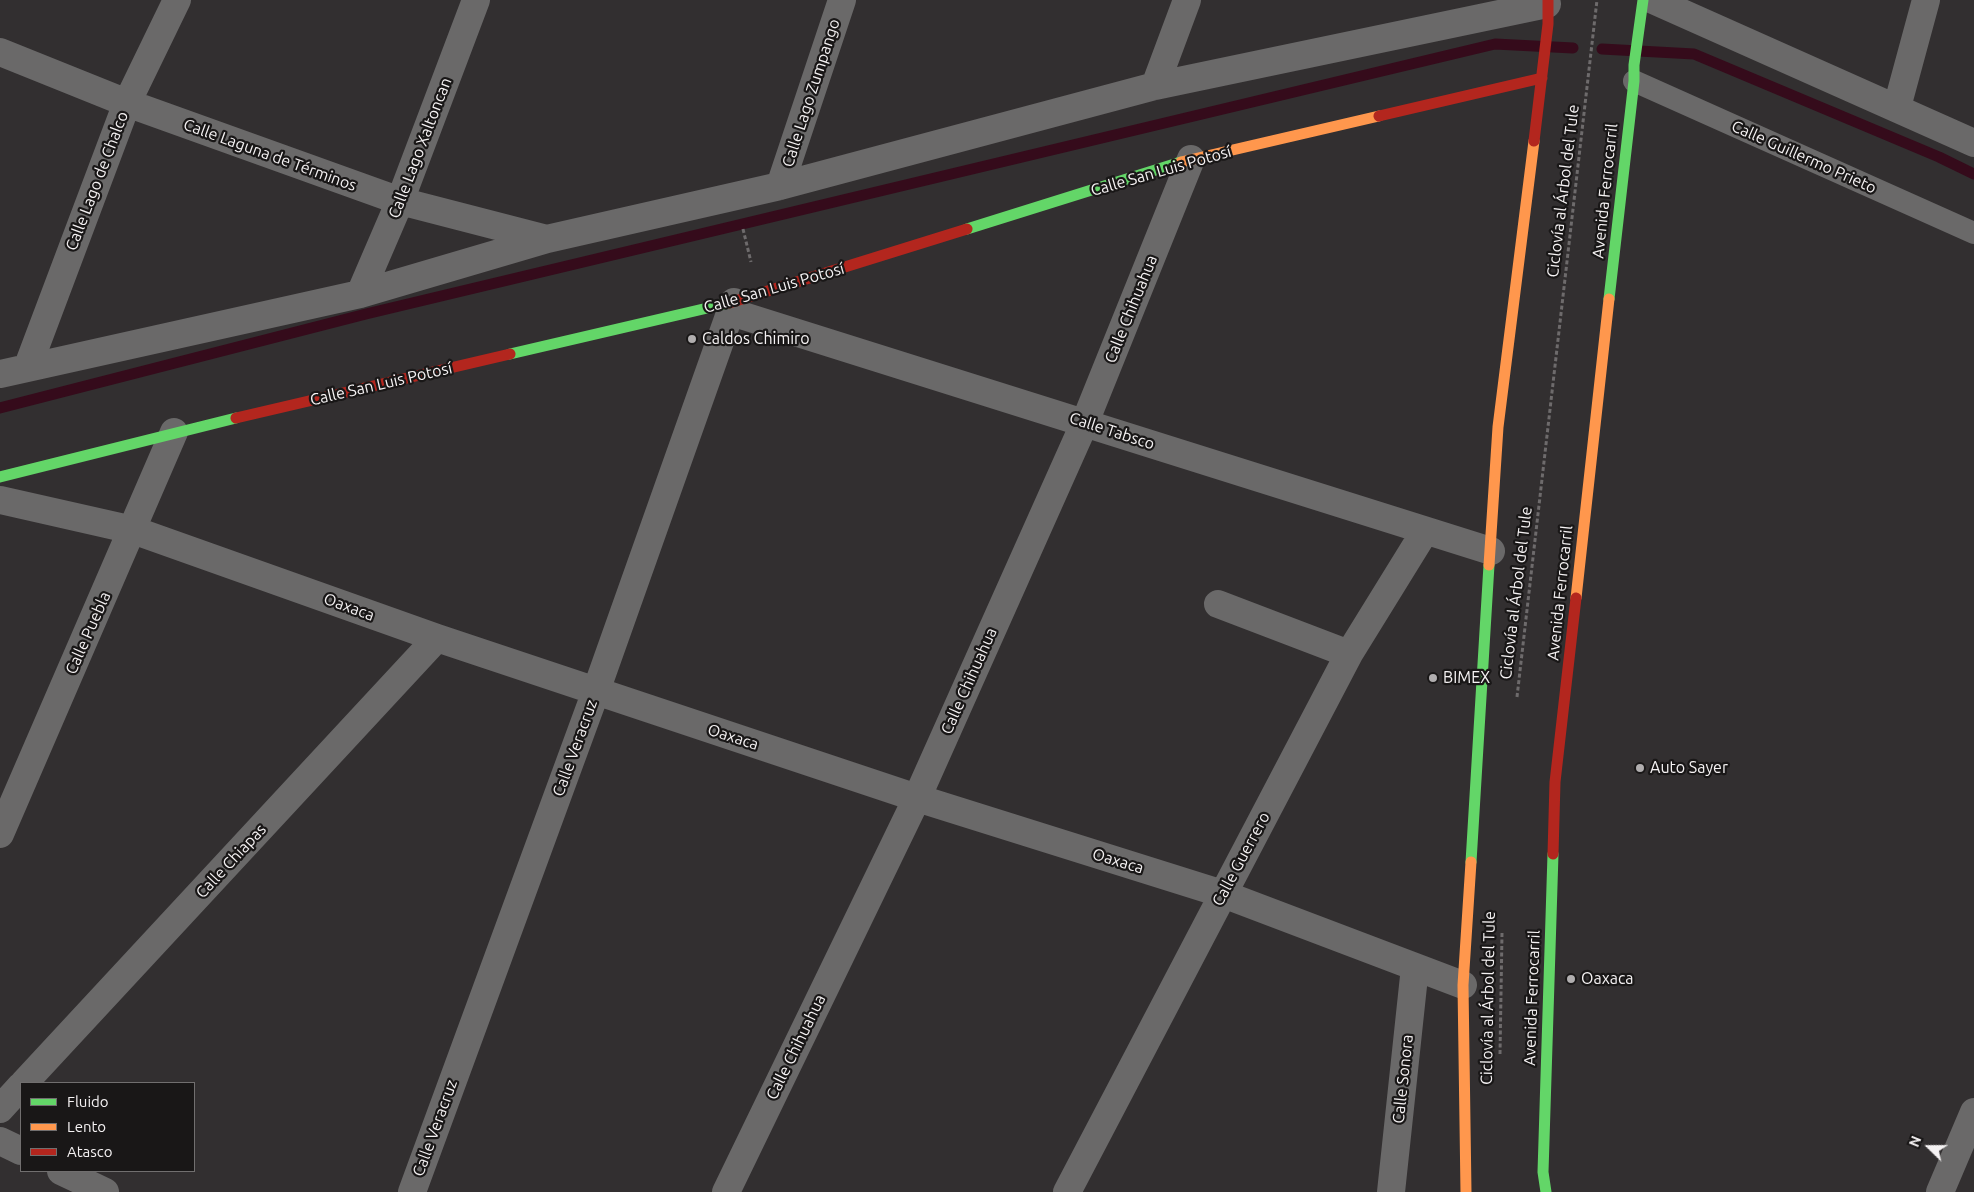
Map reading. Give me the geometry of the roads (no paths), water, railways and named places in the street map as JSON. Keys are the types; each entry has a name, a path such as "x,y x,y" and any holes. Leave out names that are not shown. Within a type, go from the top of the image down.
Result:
{"main road":[{"name":"Avenida Ferrocarril","path":"1546,1192 1543,1172 1555,782 1643,0"},
{"path":"1466,1192 1463,985 1498,427 1542,78 1548,9"},
{"name":"Calle San Luis Potosí","path":"0,477 174,432 733,307 1191,159 1542,78"}],"street":[{"name":"Calle Lago de Chalco","path":"28,366 127,103 177,0"},
{"name":"Calle Lago Xaltoncan","path":"360,294 400,201 476,0"},
{"name":"Calle Lago Zumpango","path":"780,186 842,0"},
{"path":"1155,86 1187,0"},
{"path":"1653,0 1897,107 1974,143"},
{"path":"1897,107 1926,0"},
{"path":"0,374 28,366 360,294 547,239 780,186 1155,86 1548,9"},
{"name":"Calle Laguna de Términos","path":"0,52 127,103 400,201 547,239"},
{"name":"Calle Chihuahua","path":"726,1192 917,798 1085,422 1191,159"},
{"name":"Calle Tabsco","path":"733,307 1491,552"},
{"name":"Calle Veracruz","path":"412,1192 596,692 733,307"},
{"name":"Calle Puebla","path":"0,834 174,432"},
{"name":"Oaxaca","path":"0,500 133,530 437,638 596,692 917,798 1223,894 1463,985"},
{"name":"Calle Guerrero","path":"1067,1192 1348,654 1425,531"},
{"path":"1218,604 1348,654"},
{"name":"Calle Chiapas","path":"25,1082 437,638"},
{"name":"Calle Sonora","path":"1391,1192 1415,967"},
{"path":"0,1109 20,1087"},
{"path":"1940,1192 1974,1112"},
{"path":"0,1141 20,1151"},
{"path":"63,1172 104,1192"}],"lane":[{"name":"Calle Guillermo Prieto","path":"1634,73 1974,233"}],"waterway":[{"path":"0,408 366,314 1495,44 1573,48"},
{"path":"1602,49 1694,54 1939,157 1974,174"}],"place":[{"name":"Caldos Chimiro","path":"692,339"},
{"name":"BIMEX","path":"1433,678"},
{"name":"Auto Sayer","path":"1640,768"},
{"name":"Oaxaca","path":"1571,979"}]}
